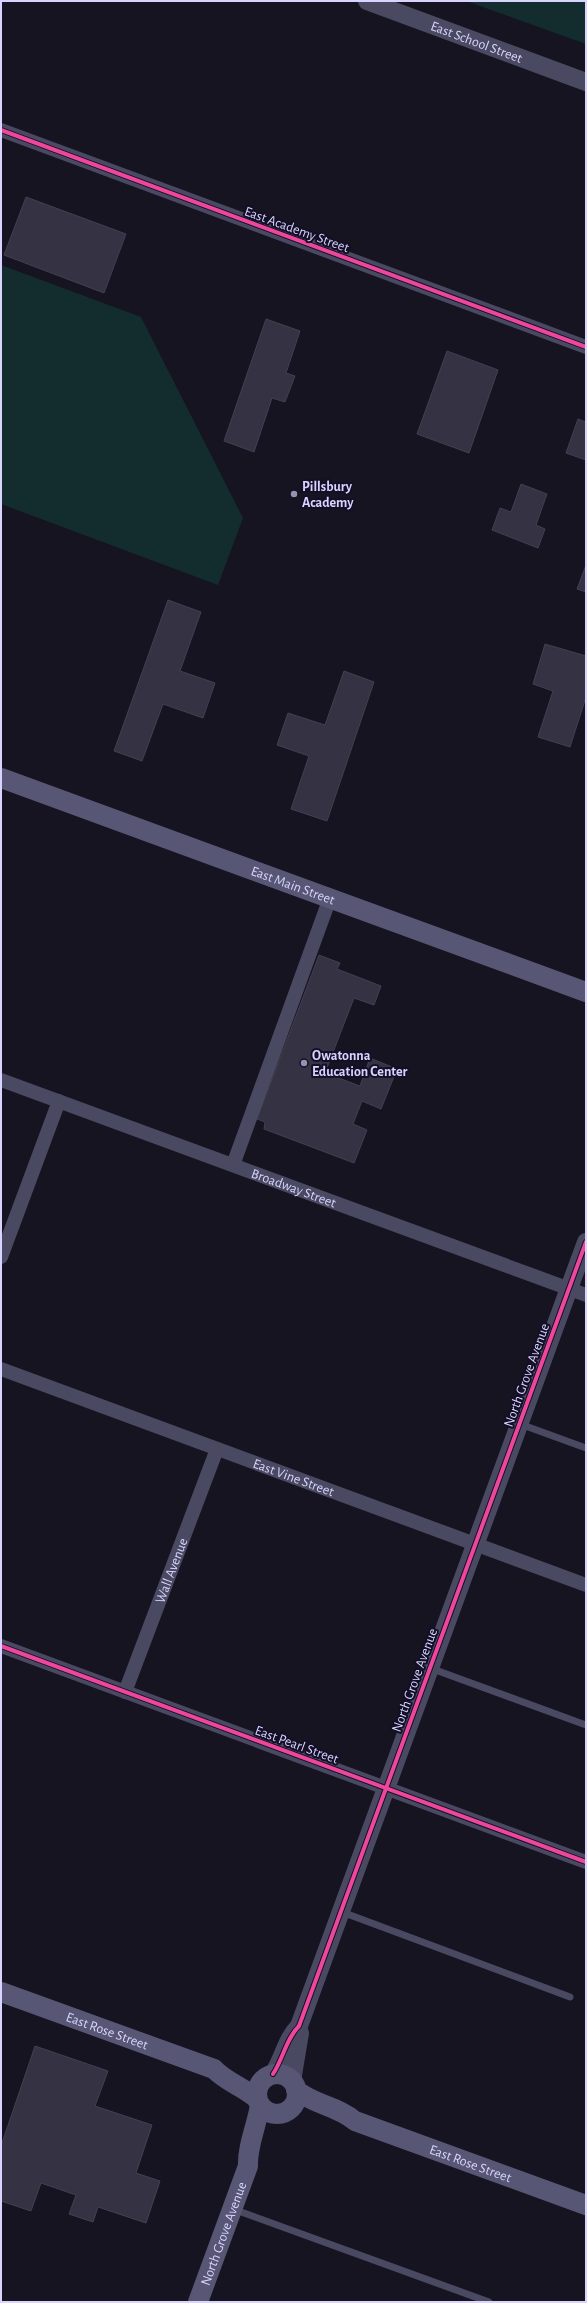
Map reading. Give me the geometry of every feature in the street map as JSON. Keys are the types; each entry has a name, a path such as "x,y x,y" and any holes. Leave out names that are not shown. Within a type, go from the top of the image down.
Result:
{"main road":[{"name":"East Main Street","path":"1,778 586,992"},
{"name":"East Rose Street","path":"1,1992 214,2070 220,2076 248,2090 259,2102"},
{"name":"East Rose Street","path":"214,2070 222,2068 242,2075 268,2076"},
{"path":"268,2076 284,2076 294,2086 294,2102 283,2112 268,2112 259,2102 258,2087 268,2076"},
{"name":"East Rose Street","path":"294,2086 314,2102 347,2114 355,2121 586,2205"},
{"name":"North Grove Avenue","path":"198,2302 248,2166 248,2155 258,2124 259,2102"},
{"name":"East Rose Street","path":"283,2112 344,2122 355,2121"},
{"name":"North Grove Avenue","path":"248,2166 257,2158 283,2112"}],"street":[{"name":"East School Street","path":"367,1 385,4 586,82"},
{"name":"East Academy Street","path":"1,130 586,347"},
{"path":"233,1165 330,898"},
{"name":"Broadway Street","path":"1,1080 586,1295"},
{"path":"1,1257 58,1101"},
{"name":"North Grove Avenue","path":"268,2076 279,2065 293,2033 299,2026 586,1242"},
{"name":"East Vine Street","path":"1,1369 586,1585"},
{"name":"Wall Avenue","path":"124,1692 217,1448"},
{"name":"East Pearl Street","path":"1,1646 586,1862"},
{"name":"North Grove Avenue","path":"294,2086 300,2036 299,2026"}],"lane":[{"path":"520,1423 586,1448"},
{"path":"430,1668 586,1725"},
{"path":"341,1912 570,1997"},
{"path":"233,2209 489,2302"}],"green space":[{"path":"466,1 586,1 586,44"},
{"path":"1,265 141,317 243,518 218,585 1,504"}],"building":[{"path":"26,197 126,234 104,293 4,255"},
{"path":"266,319 300,331 286,373 295,376 285,402 272,398 254,452 224,441"},
{"path":"447,351 498,370 469,453 417,434"},
{"path":"578,419 586,422 586,460 566,453"},
{"path":"521,484 547,494 536,525 545,529 538,548 492,530 500,508 511,512"},
{"path":"586,565 586,592 577,589"},
{"path":"168,600 201,612 180,671 215,683 203,718 163,704 142,761 114,751"},
{"path":"545,644 586,656 586,697 570,747 538,737 553,691 533,684"},
{"path":"344,671 374,682 327,821 291,809 309,756 277,745 288,713 325,725"},
{"name":"Owatonna Education Center","path":"319,955 340,963 337,969 381,986 374,1005 354,998 325,1073 360,1086 370,1058 397,1069 381,1109 362,1101 353,1124 367,1130 354,1163 264,1129 265,1122 257,1119"},
{"path":"35,2046 108,2071 95,2106 152,2125 136,2173 160,2181 146,2223 98,2207 93,2222 69,2214 76,2195 41,2183 31,2211 1,2201 1,2146"}],"cycle path":[{"path":"1,130 586,347"},
{"path":"273,2074 291,2037 299,2026 586,1242"},
{"path":"1,1646 586,1862"}],"place":[{"name":"Pillsbury Academy","path":"294,494"},
{"name":"Owatonna Education Center","path":"304,1063"}]}
